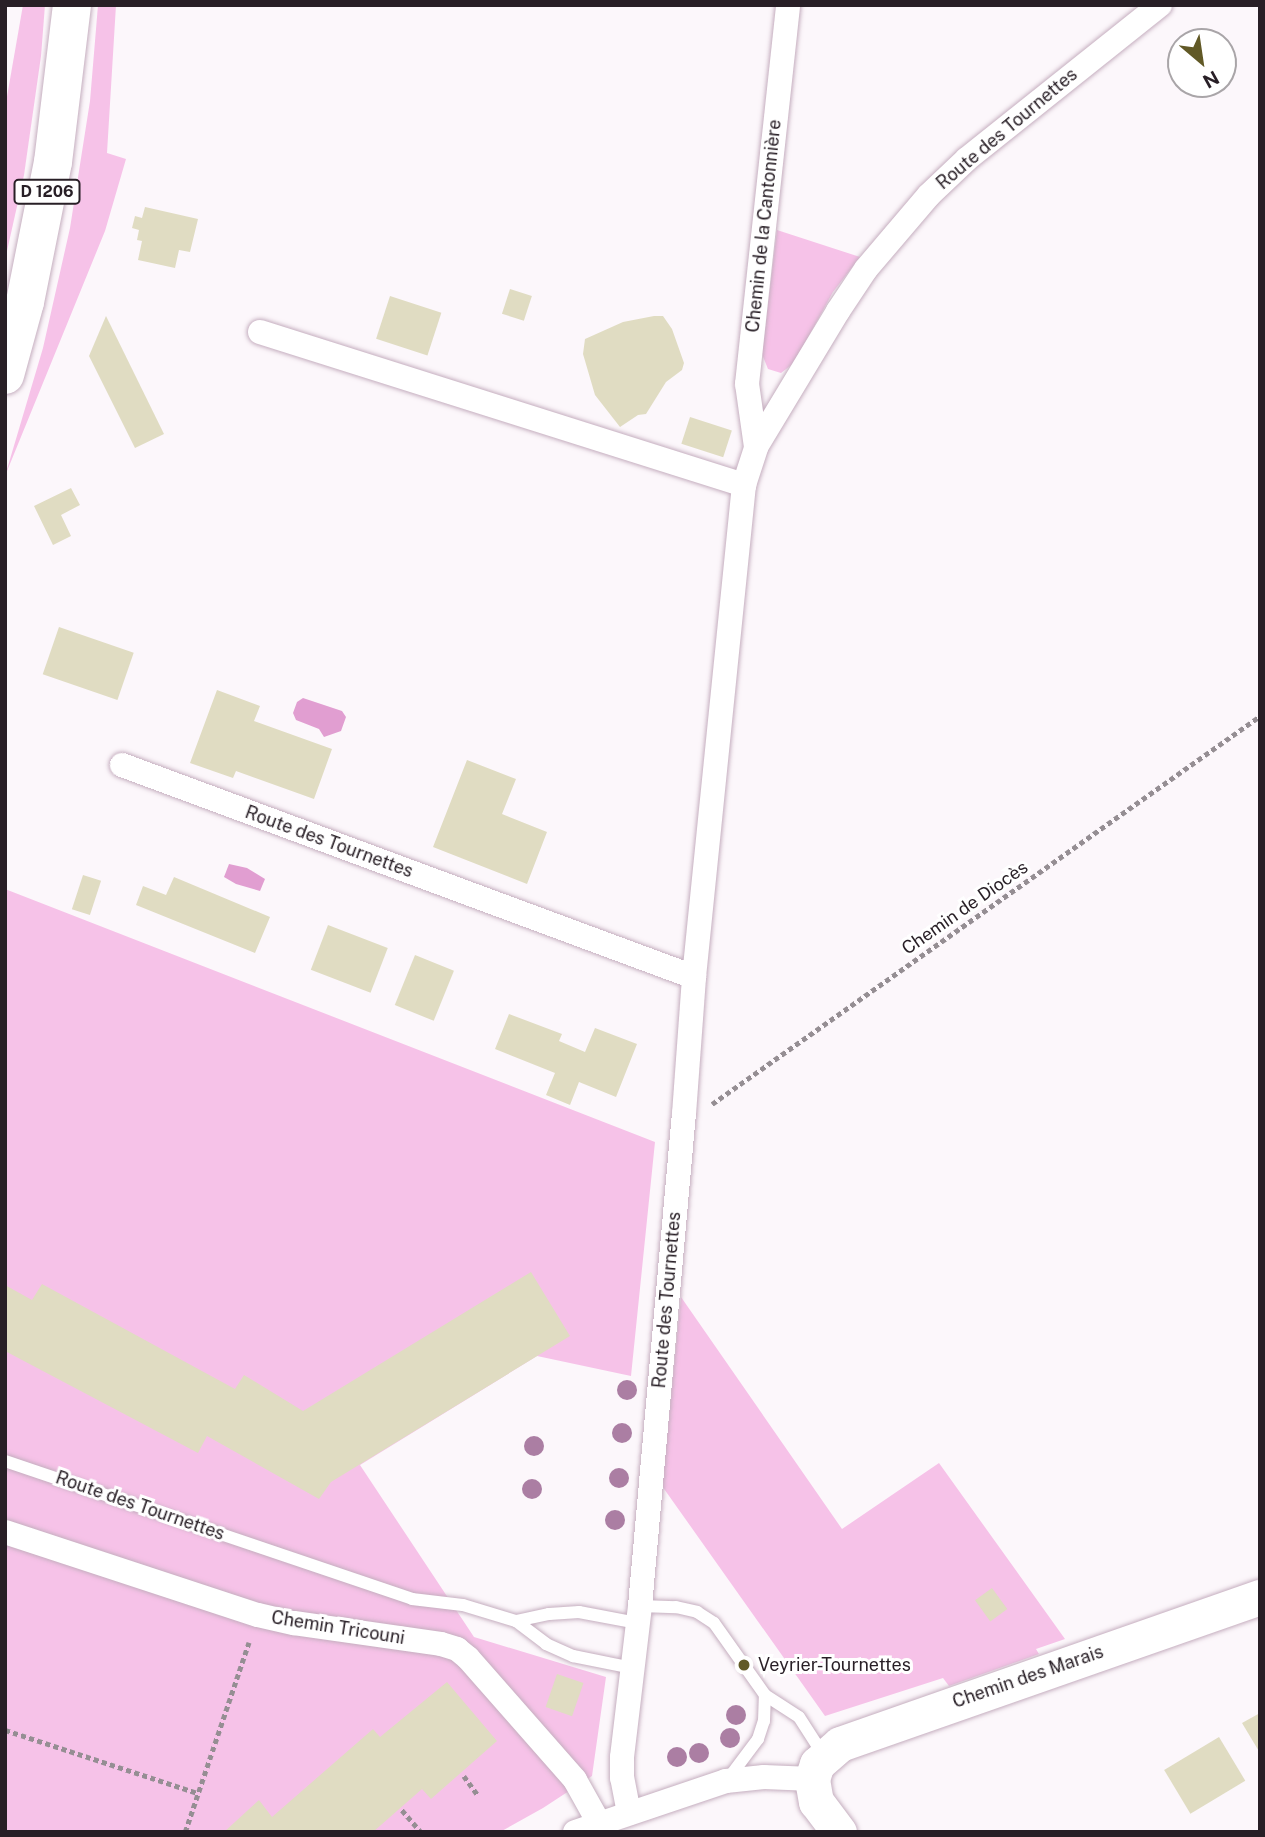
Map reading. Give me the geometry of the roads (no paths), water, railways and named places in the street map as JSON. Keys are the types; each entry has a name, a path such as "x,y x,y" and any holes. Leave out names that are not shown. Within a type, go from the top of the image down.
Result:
{"main road":[{"name":"D 1206","path":"5,375 25,302 51,174 72,5"}],"street":[{"name":"Chemin de la Cantonnière","path":"756,447 747,384 788,5"},
{"name":"Route des Tournettes","path":"629,1813 622,1778 622,1757 639,1614 694,977 744,485 756,447 866,269 929,195 967,159 1160,5"},
{"path":"260,332 744,485"},
{"name":"Route des Tournettes","path":"122,765 694,977"},
{"name":"Chemin Tricouni","path":"5,1532 258,1615 294,1623 441,1644 457,1649 468,1658 575,1780 599,1824"},
{"name":"Chemin des Marais","path":"818,1768 840,1744 869,1732 1260,1597"},
{"path":"575,1832 726,1781 818,1768 816,1801 836,1829"}],"lane":[{"name":"Route des Tournettes","path":"5,1461 412,1599 463,1605 516,1621 546,1644 573,1656 632,1668"},
{"path":"639,1614 687,1609 714,1623 765,1695 799,1717 818,1768"},
{"name":"Route des Tournettes","path":"516,1621 549,1614 579,1612 639,1614"},
{"path":"726,1781 758,1739 764,1721 765,1695"}],"place":[{"name":"Veyrier-Tournettes","path":"744,1665"}]}
